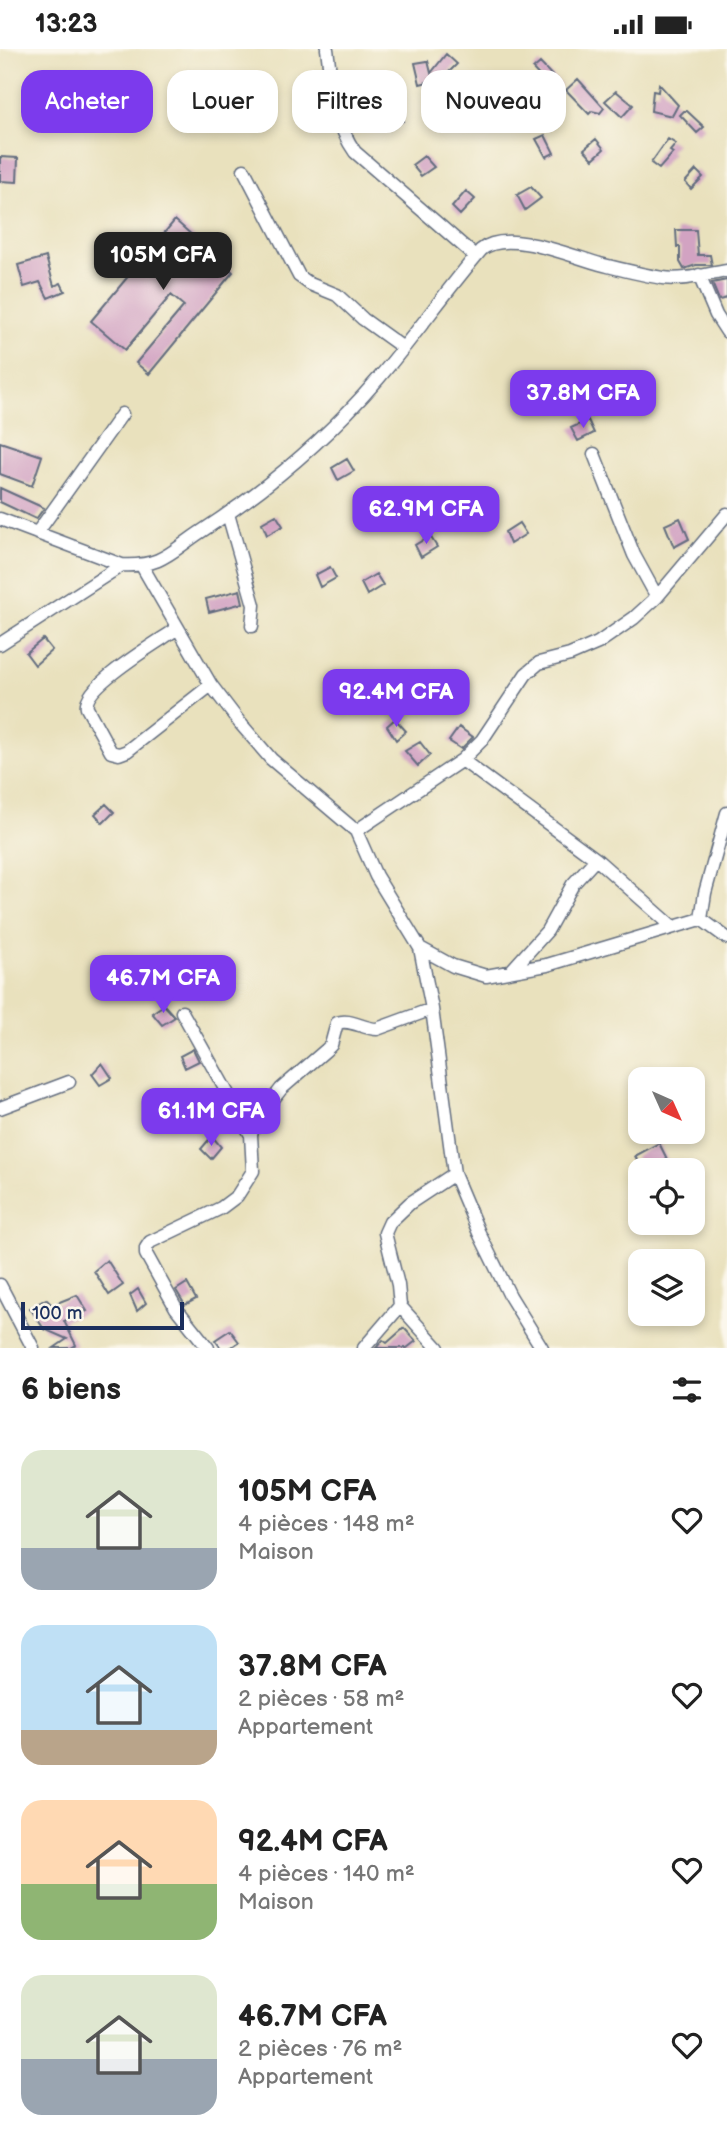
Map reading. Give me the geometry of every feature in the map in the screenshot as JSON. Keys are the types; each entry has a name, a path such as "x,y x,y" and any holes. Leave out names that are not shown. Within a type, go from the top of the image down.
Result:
{"street":[{"path":"327,49 334,102 343,135 355,152 475,256"},
{"path":"243,170 299,276 310,284 337,295 363,319 402,347"},
{"path":"0,519 122,565 142,566 156,562 228,514 284,471 324,435 379,377 475,256 491,244 516,243 548,248 666,278 727,271"},
{"path":"699,275 716,315 727,332"},
{"path":"37,533 122,414"},
{"path":"594,454 634,555 657,597"},
{"path":"228,514 254,605 252,626"},
{"path":"356,831 462,760 482,740 526,674 539,663 570,655 598,643 634,618 657,597 727,514"},
{"path":"0,644 122,565"},
{"path":"142,566 211,685 271,759 356,831 376,876 420,948 432,1009 454,1174 510,1296 542,1348"},
{"path":"178,628 109,675 89,695 87,708 111,752 119,754 127,751 211,685"},
{"path":"462,760 596,859 673,927"},
{"path":"701,919 705,893 727,813"},
{"path":"511,971 547,932 573,884 596,859"},
{"path":"420,948 453,966 485,976 547,965 701,919"},
{"path":"701,919 727,938"},
{"path":"208,1348 176,1308 146,1254 146,1248 150,1242 220,1208 237,1196 253,1171 251,1135 254,1124 267,1105 331,1045 337,1023 348,1021 368,1029 377,1029 432,1009"},
{"path":"182,1012 251,1135"},
{"path":"0,1108 69,1082"},
{"path":"438,1348 400,1306 398,1285 385,1233 390,1222 411,1203 454,1174"},
{"path":"0,1285 33,1348"},
{"path":"364,1348 400,1306"}],"building":[{"path":"446,54 457,64 451,70 433,70"},
{"path":"428,61 430,70 421,70 420,84 415,63"},
{"path":"540,63 547,70 534,70"},
{"path":"578,79 604,108 600,113 592,111 589,114 566,90"},
{"path":"659,84 678,105 672,116 651,111 653,91 658,92"},
{"path":"616,91 633,105 622,117 605,101"},
{"path":"684,111 704,127 697,133 680,115"},
{"path":"545,135 554,153 546,157 536,139"},
{"path":"596,139 604,149 593,159 584,149"},
{"path":"668,139 676,144 670,151 673,153 659,169 651,163"},
{"path":"424,156 434,167 421,176 412,165"},
{"path":"0,157 18,158 17,182 0,181"},
{"path":"696,170 703,177 691,189 685,182"},
{"path":"531,187 541,198 525,210 517,195"},
{"path":"466,191 475,199 460,215 452,207"},
{"path":"175,220 233,272 149,374 136,363 184,306 171,295 125,350 91,321"},
{"path":"676,230 696,230 698,255 710,255 712,265 696,265 684,269 680,262"},
{"path":"46,257 54,286 61,283 65,291 48,298 40,282 24,287 18,265"},
{"path":"727,280 727,298 719,300 712,283"},
{"path":"615,375 619,391 599,396 595,380"},
{"path":"588,420 594,433 578,441 571,428"},
{"path":"0,442 42,456 32,486 0,474"},
{"path":"347,459 354,471 338,480 332,468"},
{"path":"0,488 44,508 36,519 0,502"},
{"path":"276,515 283,526 267,535 262,523"},
{"path":"680,518 689,539 674,547 665,525"},
{"path":"519,523 526,534 510,544 505,532"},
{"path":"430,536 437,547 421,557 415,545"},
{"path":"330,567 336,578 320,587 315,575"},
{"path":"376,574 383,585 367,595 361,583"},
{"path":"240,590 243,603 209,612 206,599"},
{"path":"43,639 52,650 35,665 26,653"},
{"path":"395,719 406,731 396,740 387,726"},
{"path":"459,727 473,737 461,749 449,741"},
{"path":"420,742 430,755 418,766 405,751"},
{"path":"106,804 114,812 103,823 95,814"},
{"path":"164,1005 175,1017 162,1025 152,1013"},
{"path":"193,1049 199,1061 185,1068 180,1056"},
{"path":"102,1063 112,1078 100,1085 92,1074"},
{"path":"212,1136 221,1147 211,1159 201,1149"},
{"path":"660,1145 666,1158 636,1158 635,1156"},
{"path":"107,1260 123,1285 109,1295 94,1271"},
{"path":"187,1283 196,1299 185,1305 176,1290"},
{"path":"138,1289 146,1303 137,1311 130,1295"},
{"path":"77,1295 87,1311 64,1321 76,1345 71,1348 54,1348 67,1339 44,1329 30,1308 46,1299 52,1305"},
{"path":"404,1328 416,1341 407,1348 376,1348 383,1340 387,1343"},
{"path":"230,1330 239,1342 230,1348 221,1348 215,1340"}]}
